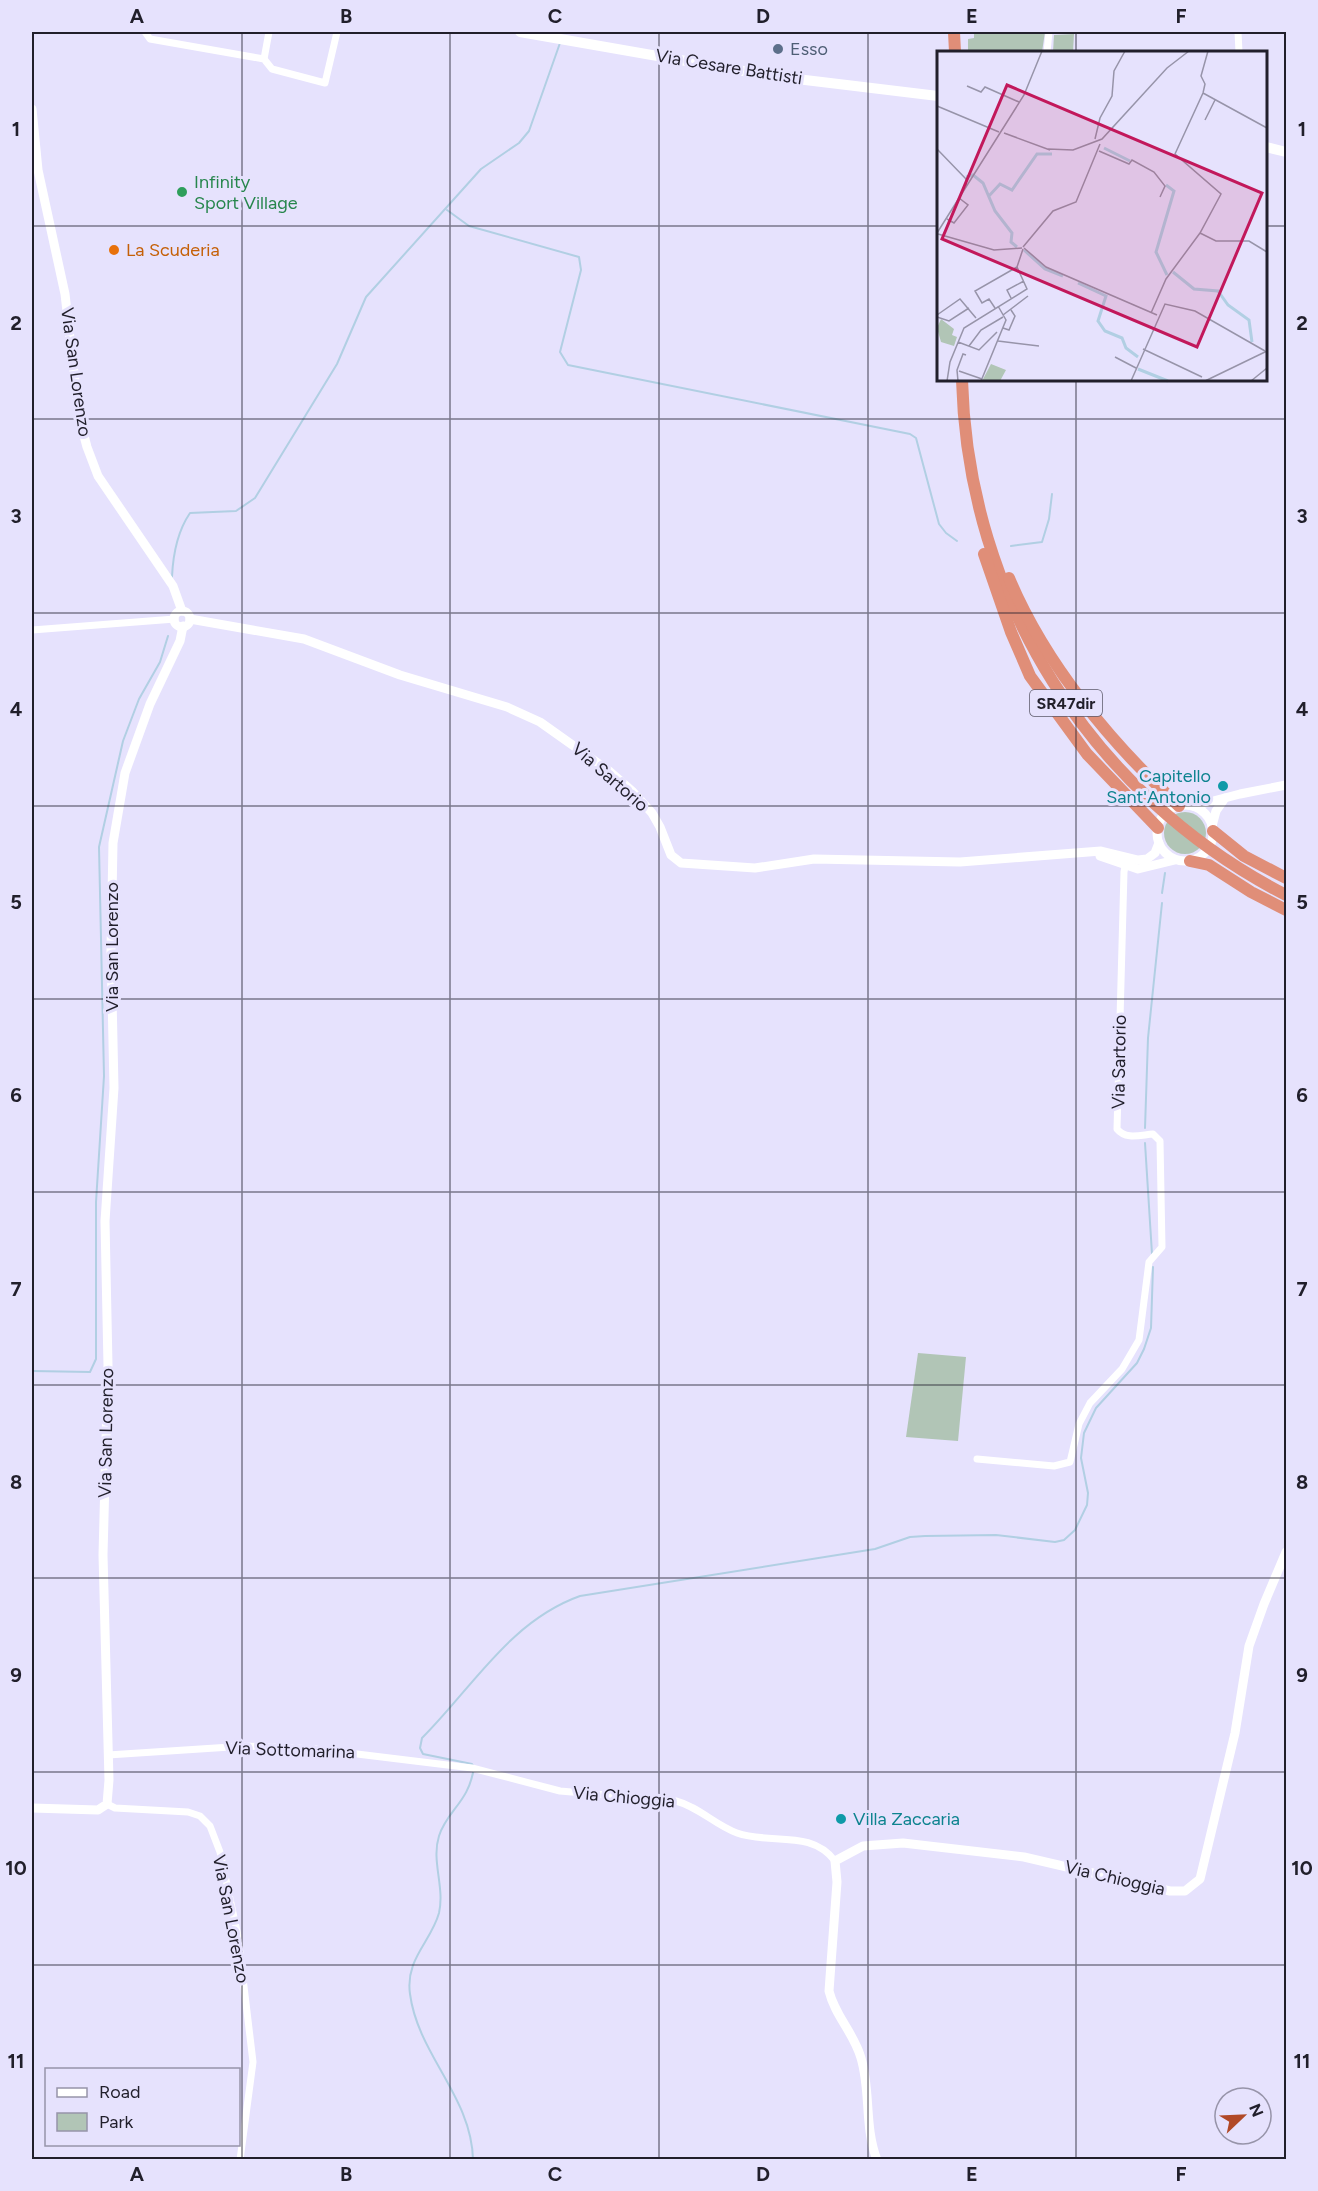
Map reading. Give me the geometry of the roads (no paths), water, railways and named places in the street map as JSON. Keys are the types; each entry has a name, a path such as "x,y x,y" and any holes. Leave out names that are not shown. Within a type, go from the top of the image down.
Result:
{"highway":[{"path":"954,32 955,51"},
{"name":"SR47dir","path":"962,381 966,438 976,496 999,571 1035,652 1051,681 1088,733 1134,786 1179,827 1240,870 1287,895"},
{"path":"976,496 1016,593 1067,677 1114,741 1179,806"},
{"path":"976,496 984,553 1011,632 1030,676 1087,754 1158,828"},
{"path":"1213,828 1244,856 1287,878"},
{"path":"1190,861 1209,865 1251,892 1287,910"}],"main road":[{"name":"Via Cesare Battisti","path":"520,32 772,76 937,96"},
{"path":"1267,147 1287,152"}],"street":[{"path":"145,32 150,39 264,59 272,69 325,83 337,32"},
{"path":"264,59 269,32"},
{"path":"1047,51 1049,32"},
{"path":"1238,32 1239,51"},
{"name":"Via San Lorenzo","path":"32,109 38,170 65,294 79,417 87,447 98,476 173,586 182,611"},
{"path":"182,611 188,613 186,623 178,625 175,619 177,612 182,611"},
{"path":"32,630 175,619"},
{"name":"Via San Lorenzo","path":"186,623 180,641 150,704 125,773 113,843 111,950 114,1088 105,1221 108,1365 103,1555 107,1804 127,1810 188,1812 200,1816 210,1826 220,1852 238,1936 253,2062 240,2160"},
{"name":"Via Sartorio","path":"186,623 304,639 400,675 507,706 540,722 609,771 633,792 652,813 671,855 681,863 755,868 814,859 960,861 1086,851 1138,869 1166,860 1176,860"},
{"path":"1126,863 1146,859 1155,853 1159,843 1158,828 1165,814 1179,806 1194,806 1287,785"},
{"path":"1159,843 1166,854 1176,860 1190,861 1204,854 1213,839 1216,811 1225,798"},
{"path":"1194,806 1205,814 1213,828"},
{"name":"Via Sartorio","path":"977,1459 1053,1466 1070,1462 1079,1424 1090,1403 1122,1369 1139,1340 1149,1262 1162,1246 1160,1141 1152,1134 1122,1135 1118,1129 1126,863"},
{"name":"Via Chioggia","path":"472,1768 560,1791 666,1800 687,1804 737,1833 757,1838 811,1841 826,1849 836,1861 863,1846 903,1843 1024,1857 1170,1891 1192,1888 1200,1879 1208,1855 1235,1733 1250,1646 1264,1604 1287,1552"},
{"name":"Via Sottomarina","path":"108,1755 246,1746 281,1747 395,1757 472,1768"},
{"path":"32,1808 98,1810 107,1804"},
{"path":"836,1861 837,1882 829,1991 832,2004 856,2043 862,2061 870,2139 877,2160"}],"waterway":[{"path":"172,577 176,544 190,513 236,511 255,498 337,364 366,297 481,169 519,143 529,131 560,43"},
{"path":"447,210 469,226 579,257 581,270 560,352 568,365 910,434 916,438 939,524 957,541"},
{"path":"1011,546 1042,542 1049,519 1052,494"},
{"path":"32,1371 90,1372 96,1359 96,1202 104,1076 99,847 123,741 139,699 160,662 168,636"},
{"path":"1162,893 1165,873"},
{"path":"1145,1128 1148,1038 1162,903"},
{"path":"1145,1143 1152,1254"},
{"path":"473,2160 464,2116 423,2037 415,2016 409,1982 415,1961 439,1913 440,1894 436,1855 439,1836 447,1819 468,1789 474,1767 472,1764 423,1754 420,1748 422,1738 513,1638 555,1607 580,1596 875,1549 910,1537 996,1535 1055,1542 1064,1540 1075,1530 1087,1505 1088,1493 1081,1458 1084,1433 1096,1408 1137,1363 1151,1328 1153,1267"}],"place":[{"name":"Esso","path":"778,49"},
{"name":"Infinity Sport Village","path":"182,192"},
{"name":"La Scuderia","path":"114,250"},
{"name":"Capitello Sant'Antonio","path":"1223,786"},
{"name":"Villa Zaccaria","path":"841,1819"}]}
